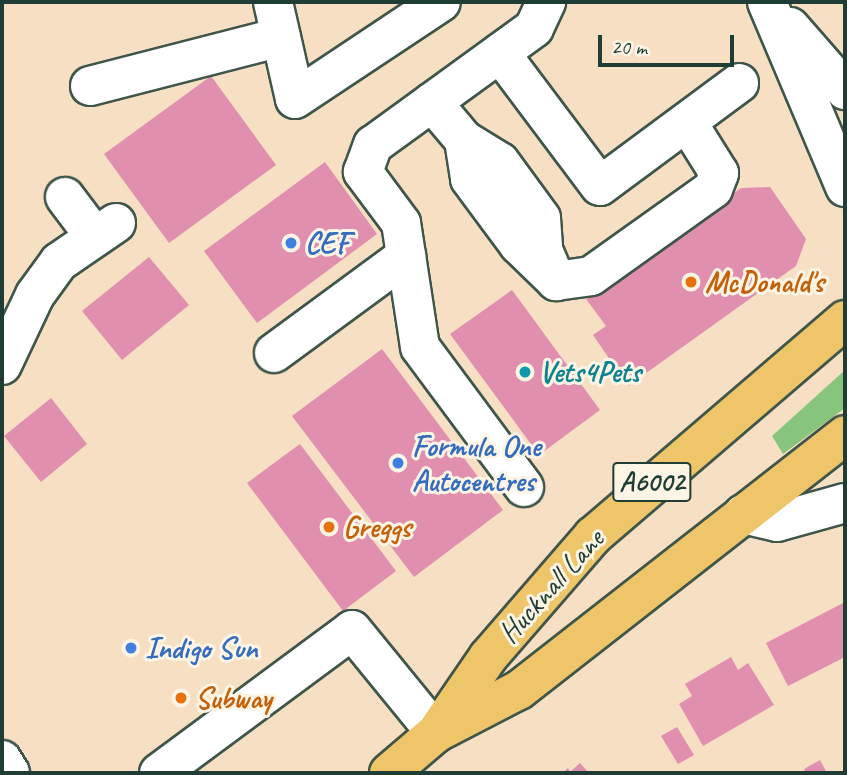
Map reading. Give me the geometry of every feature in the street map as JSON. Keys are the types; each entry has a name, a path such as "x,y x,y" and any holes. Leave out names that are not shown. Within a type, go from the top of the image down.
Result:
{"main road":[{"name":"Hucknall Lane","path":"436,733 489,656 593,536 842,316"},
{"name":"Hucknall Lane","path":"388,773 436,733 519,690 845,435"}],"street":[{"path":"90,86 277,20 295,99 442,2"},
{"path":"523,487 420,347 401,223 363,172 373,145 534,28 546,2"},
{"path":"768,2 845,53"},
{"path":"768,2 845,90"},
{"path":"768,2 844,177"},
{"path":"500,53 600,186 739,83"},
{"path":"432,102 464,140 470,179 519,245 556,281 591,276 713,189 719,173 687,122"},
{"path":"2,365 35,295 59,262 106,230 65,197"},
{"path":"274,353 406,256"},
{"path":"743,514 778,522 845,503"},
{"path":"159,773 352,630 436,733"},
{"path":"2,760 10,773"}],"green space":[{"path":"845,370 845,408 783,454 772,436"}],"building":[{"path":"211,76 276,165 169,243 104,154"},
{"name":"CEF","path":"325,162 377,234 257,323 204,251"},
{"name":"McDonald's","path":"770,187 806,239 796,266 628,386 593,335 606,326 586,299 741,188"},
{"path":"149,257 189,305 122,360 82,311"},
{"name":"Vets4Pets","path":"512,290 600,410 539,455 450,334"},
{"name":"Formula One Autocentres","path":"382,349 503,510 414,577 292,416"},
{"path":"51,398 87,444 41,482 4,436"},
{"path":"300,444 396,571 343,611 247,483"},
{"path":"845,602 845,657 788,686 766,643"},
{"path":"731,657 738,670 748,663 774,705 703,746 679,704 692,696 685,684"},
{"path":"677,727 694,755 678,764 661,736"},
{"path":"820,760 827,773 806,773 804,769"},
{"path":"580,763 589,773 562,773 568,768 570,772"}],"place":[{"name":"CEF","path":"291,243"},
{"name":"McDonald's","path":"691,282"},
{"name":"Vets4Pets","path":"525,372"},
{"name":"Formula One Autocentres","path":"398,463"},
{"name":"Greggs","path":"329,527"},
{"name":"Indigo Sun","path":"131,648"},
{"name":"Subway","path":"181,698"}]}
